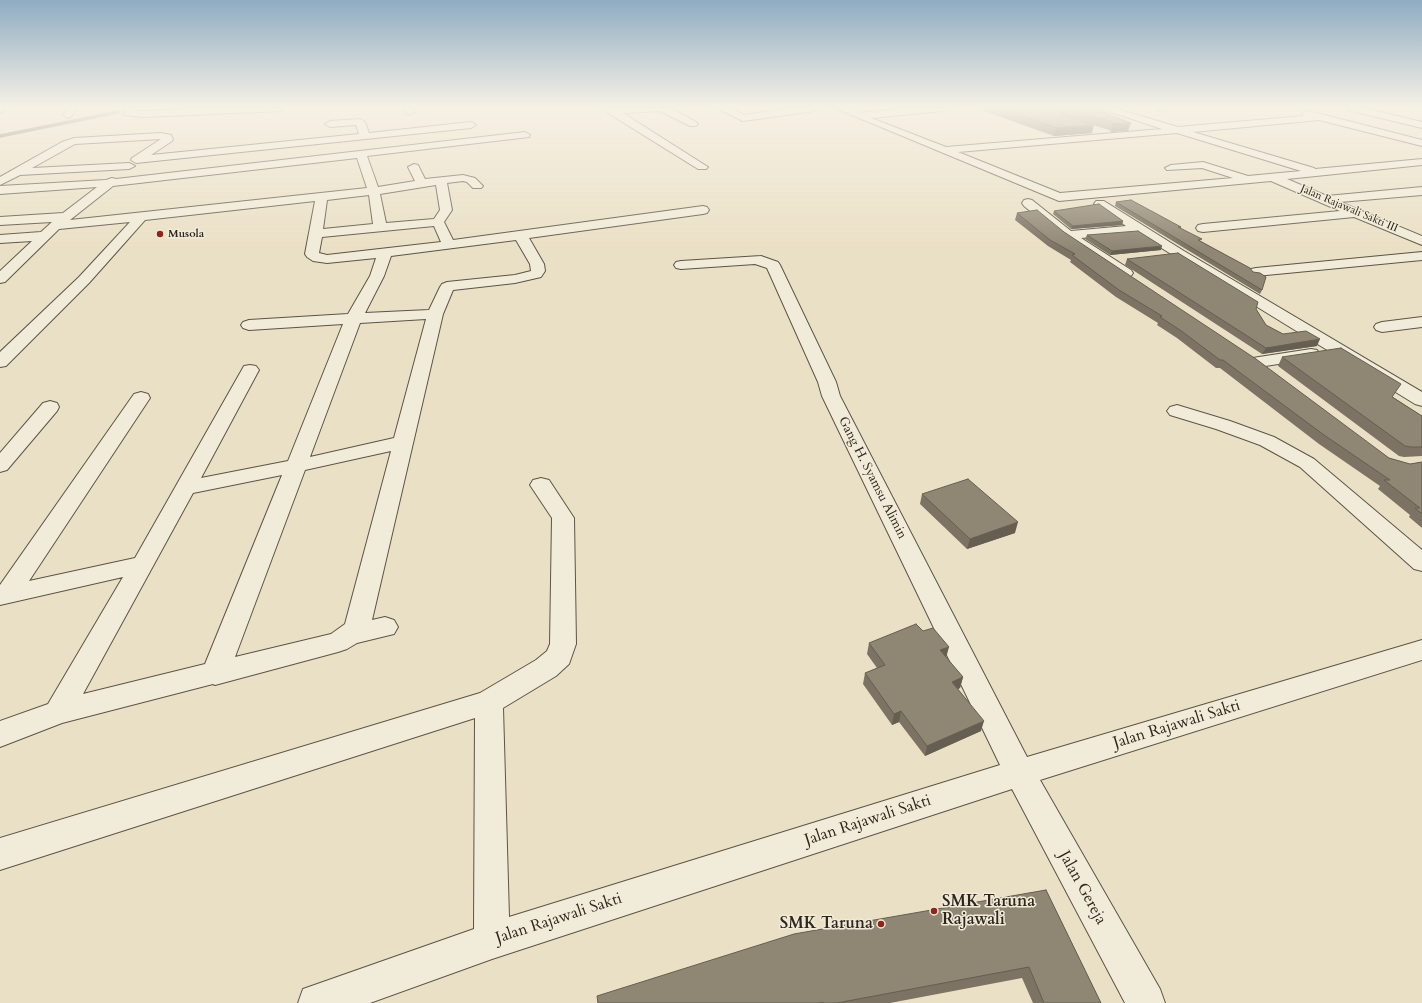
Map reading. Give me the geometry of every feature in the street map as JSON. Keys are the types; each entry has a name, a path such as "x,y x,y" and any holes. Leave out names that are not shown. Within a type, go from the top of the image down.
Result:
{"street":[{"path":"0,182 47,155"},
{"path":"0,279 55,226 144,155"},
{"path":"0,169 20,170 132,163 203,155"},
{"path":"0,190 109,183 354,155"},
{"path":"361,155 374,190 380,227"},
{"path":"682,155 702,167"},
{"path":"955,155 1059,197 1275,178 1316,172 1422,162"},
{"path":"1259,155 1316,172"},
{"path":"1171,168 1203,165 1252,180"},
{"path":"414,167 421,182 420,183"},
{"name":"Jalan Rajawali Sakti III","path":"1275,178 1422,241"},
{"path":"55,226 140,218 441,181 468,179 477,186"},
{"path":"438,222 446,210 441,181"},
{"path":"30,199 48,187"},
{"path":"1325,199 1422,191"},
{"path":"322,196 312,254 320,259 386,253 520,236 703,210"},
{"path":"1097,206 1139,229 1422,400"},
{"path":"0,220 18,207"},
{"path":"1059,210 1033,207 1068,235 1141,283"},
{"path":"1203,228 1356,213"},
{"path":"0,220 66,217"},
{"path":"0,362 84,280 140,218"},
{"path":"316,234 438,222"},
{"path":"438,222 449,245"},
{"path":"1068,235 1139,229"},
{"path":"0,240 44,236"},
{"path":"0,734 58,712 215,674 338,642 350,635 357,628 435,314 445,290 449,286 515,279 536,274 538,271 537,264 520,236"},
{"path":"215,674 353,320 377,276 386,253"},
{"path":"1155,256 1179,254"},
{"path":"1256,272 1422,256"},
{"path":"1108,261 1132,259"},
{"name":"Gang H. Syamsu Alimin","path":"681,265 761,260 773,265 827,382 831,396 1019,773"},
{"path":"0,263 18,262"},
{"path":"249,325 435,314"},
{"path":"1382,327 1422,322"},
{"path":"1278,377 1252,358 1339,350"},
{"path":"58,712 143,564 250,370"},
{"path":"3,595 141,398"},
{"path":"0,466 50,407"},
{"path":"1177,411 1223,425 1267,441 1307,463 1422,563"},
{"path":"184,488 296,466 404,442"},
{"path":"0,854 489,702 546,668 559,657 563,644 563,518 541,485"},
{"path":"3,595 143,564"},
{"path":"350,635 385,627"},
{"name":"Jalan Rajawali Sakti","path":"317,1003 492,941 1019,773 1422,650"},
{"path":"489,702 492,941"},
{"name":"Jalan Gereja","path":"1019,773 1146,1003"}],"building":[{"path":"1131,200 1202,239 1198,240 1250,268 1253,272 1260,273 1266,277 1262,290 1116,202"},
{"path":"1099,204 1123,221 1073,226 1054,211"},
{"path":"1037,210 1064,232 1256,359 1389,458 1410,464 1422,462 1422,514 1415,508 1420,508 1384,480 1390,480 1324,435 1223,360 1220,360 1160,317 1162,316 1119,290 1072,255 1075,254 1050,240 1017,213"},
{"path":"1138,231 1162,246 1112,251 1087,235"},
{"path":"1178,253 1258,302 1256,309 1266,325 1283,334 1306,331 1320,339 1266,348 1127,259"},
{"path":"1341,348 1401,384 1392,397 1422,416 1422,447 1405,446 1282,357"},
{"path":"968,479 1018,522 970,539 922,494"},
{"path":"916,624 923,631 933,628 949,647 940,650 963,677 952,682 984,721 927,746 901,711 894,714 865,673 885,665 869,643"},
{"path":"1046,890 1101,1003 1044,1003 1029,967 837,1003 598,1003 597,996 794,934"}],"place":[{"name":"Musola","path":"160,234"},
{"name":"SMK Taruna Rajawali","path":"934,911"},
{"name":"SMK Taruna","path":"881,924"}]}
